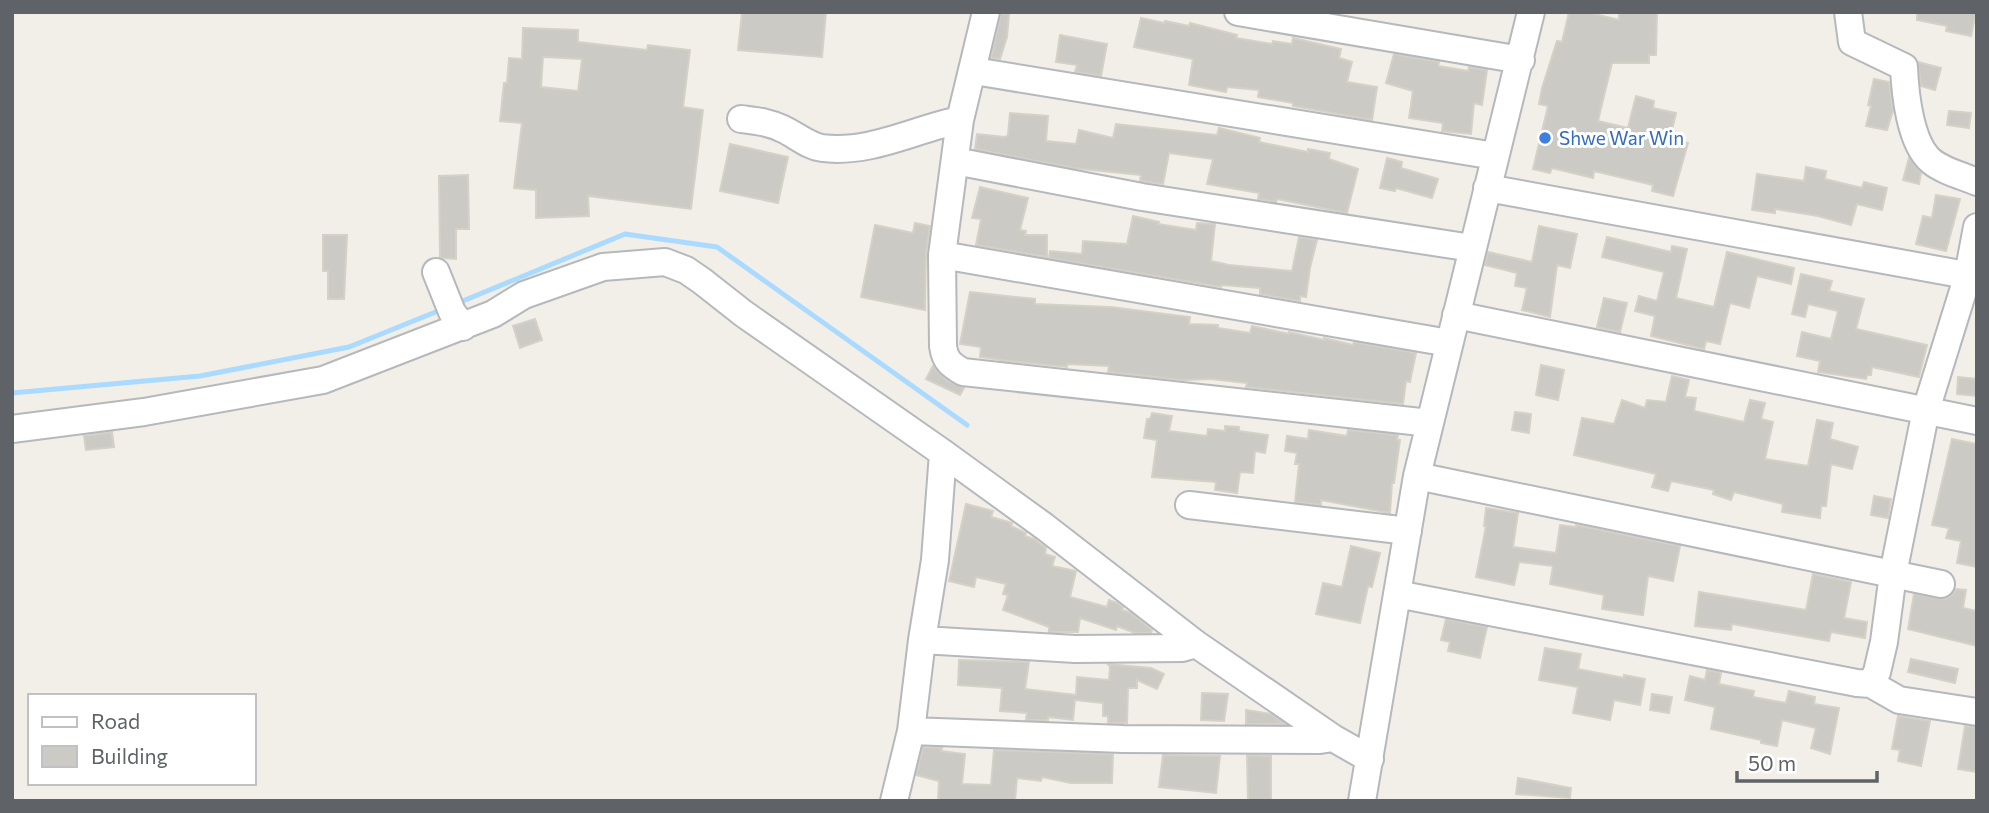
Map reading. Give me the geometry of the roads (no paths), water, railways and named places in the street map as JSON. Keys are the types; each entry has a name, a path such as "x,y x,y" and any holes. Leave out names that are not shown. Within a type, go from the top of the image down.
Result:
{"street":[{"path":"986,12 974,71 960,120 942,255 944,355 950,364 963,372 1430,423"},
{"path":"1238,12 1521,60"},
{"path":"1362,801 1417,476 1531,12"},
{"path":"1848,12 1852,42 1904,66 1905,96 1922,150 1933,163 1977,182"},
{"path":"974,71 1495,156"},
{"path":"741,119 765,122 820,148 887,142 934,125 960,120"},
{"path":"955,161 1142,197 1472,248"},
{"path":"1487,188 1972,276"},
{"path":"1871,684 1877,672 1884,642 1894,574 1926,411 1972,276 1977,227"},
{"path":"942,255 1449,343"},
{"path":"12,429 144,412 323,380 454,312 493,314 524,295 603,267 665,262 686,270 765,329 943,453 1196,644 1333,738 1370,758"},
{"path":"436,272 454,312"},
{"path":"1456,315 1977,421"},
{"path":"894,801 911,732 935,560 943,453"},
{"path":"1417,476 1941,584"},
{"path":"1189,505 1408,531"},
{"path":"1397,594 1871,684 1899,700 1977,712"},
{"path":"922,640 1075,649 1182,648 1196,644"},
{"path":"911,732 1122,739 1333,738"}],"waterway":[{"path":"458,303 625,234 717,247 967,425"},
{"path":"12,393 200,376 349,347 443,309"}],"place":[{"name":"Shwe War Win","path":"1545,138"}]}
